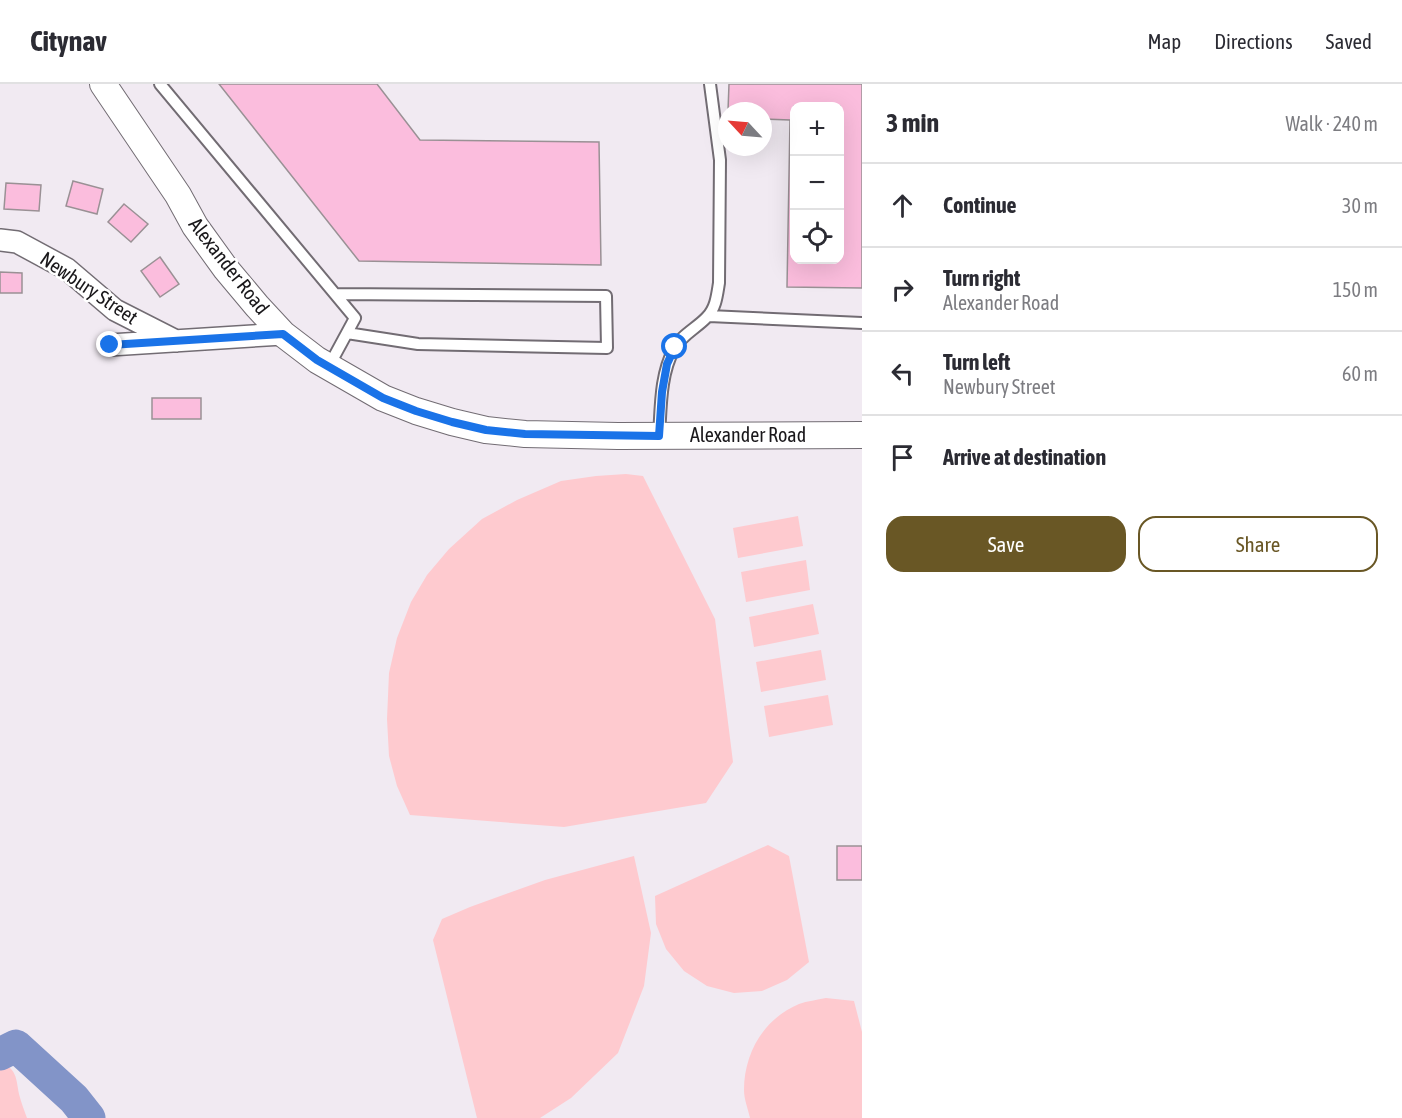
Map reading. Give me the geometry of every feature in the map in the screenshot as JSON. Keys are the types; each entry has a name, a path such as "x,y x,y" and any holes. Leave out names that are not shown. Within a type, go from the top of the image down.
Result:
{"street":[{"name":"Alexander Road","path":"103,84 195,226 226,269 257,306 283,334 317,360 383,398 452,422 486,430 525,434 862,435"},
{"name":"Newbury Street","path":"0,240 17,242 67,269 115,310 176,341"},
{"name":"Newbury Street","path":"110,345 283,334"}],"lane":[{"path":"160,84 355,318 328,367"},
{"path":"659,436 662,392 667,364 675,347 688,332 709,316 716,301 719,283 720,160 710,84"},
{"path":"335,294 606,296 607,348 418,344 347,333"},
{"path":"709,316 862,323"}],"shaded area":[{"path":"626,474 643,476 715,619 733,762 706,803 564,827 410,815 397,786 389,756 387,719 389,673 397,638 411,602 427,575 449,549 482,519 517,500 561,481"},
{"path":"798,516 803,546 738,558 733,528"},
{"path":"806,560 810,590 746,602 741,572"},
{"path":"813,604 819,634 754,647 749,617"},
{"path":"821,650 826,680 761,692 756,662"},
{"path":"828,695 833,725 769,737 764,706"},
{"path":"768,845 789,856 809,962 787,980 762,991 734,993 707,986 684,971 666,949 656,924 655,896"},
{"path":"634,856 651,933 644,986 618,1053 571,1098 540,1118 477,1118 433,940 442,919 545,880"},
{"path":"826,998 854,1001 862,1032 862,1118 750,1118 744,1093 745,1077 758,1039 775,1019 786,1011 802,1003"},
{"path":"0,1062 10,1068 15,1075 27,1118 0,1118"}],"building":[{"path":"219,84 377,84 420,140 599,142 601,265 359,261"},
{"path":"729,84 862,84 862,288 787,287 790,120 772,119 772,102 728,102"},
{"path":"73,181 103,189 97,214 66,206"},
{"path":"6,183 41,185 39,211 4,209"},
{"path":"124,204 148,224 131,242 108,222"},
{"path":"160,257 179,284 160,297 141,271"},
{"path":"0,272 22,273 22,293 0,293"},
{"path":"152,398 201,398 201,419 152,419"},
{"path":"837,846 862,846 862,880 837,880"}],"waterway":[{"path":"0,1054 16,1046 74,1099 89,1118"}],"route":[{"path":"110,345 283,334 317,360 383,398 452,422 486,430 525,434 618,436 659,436 662,392 667,364 675,347"}]}
